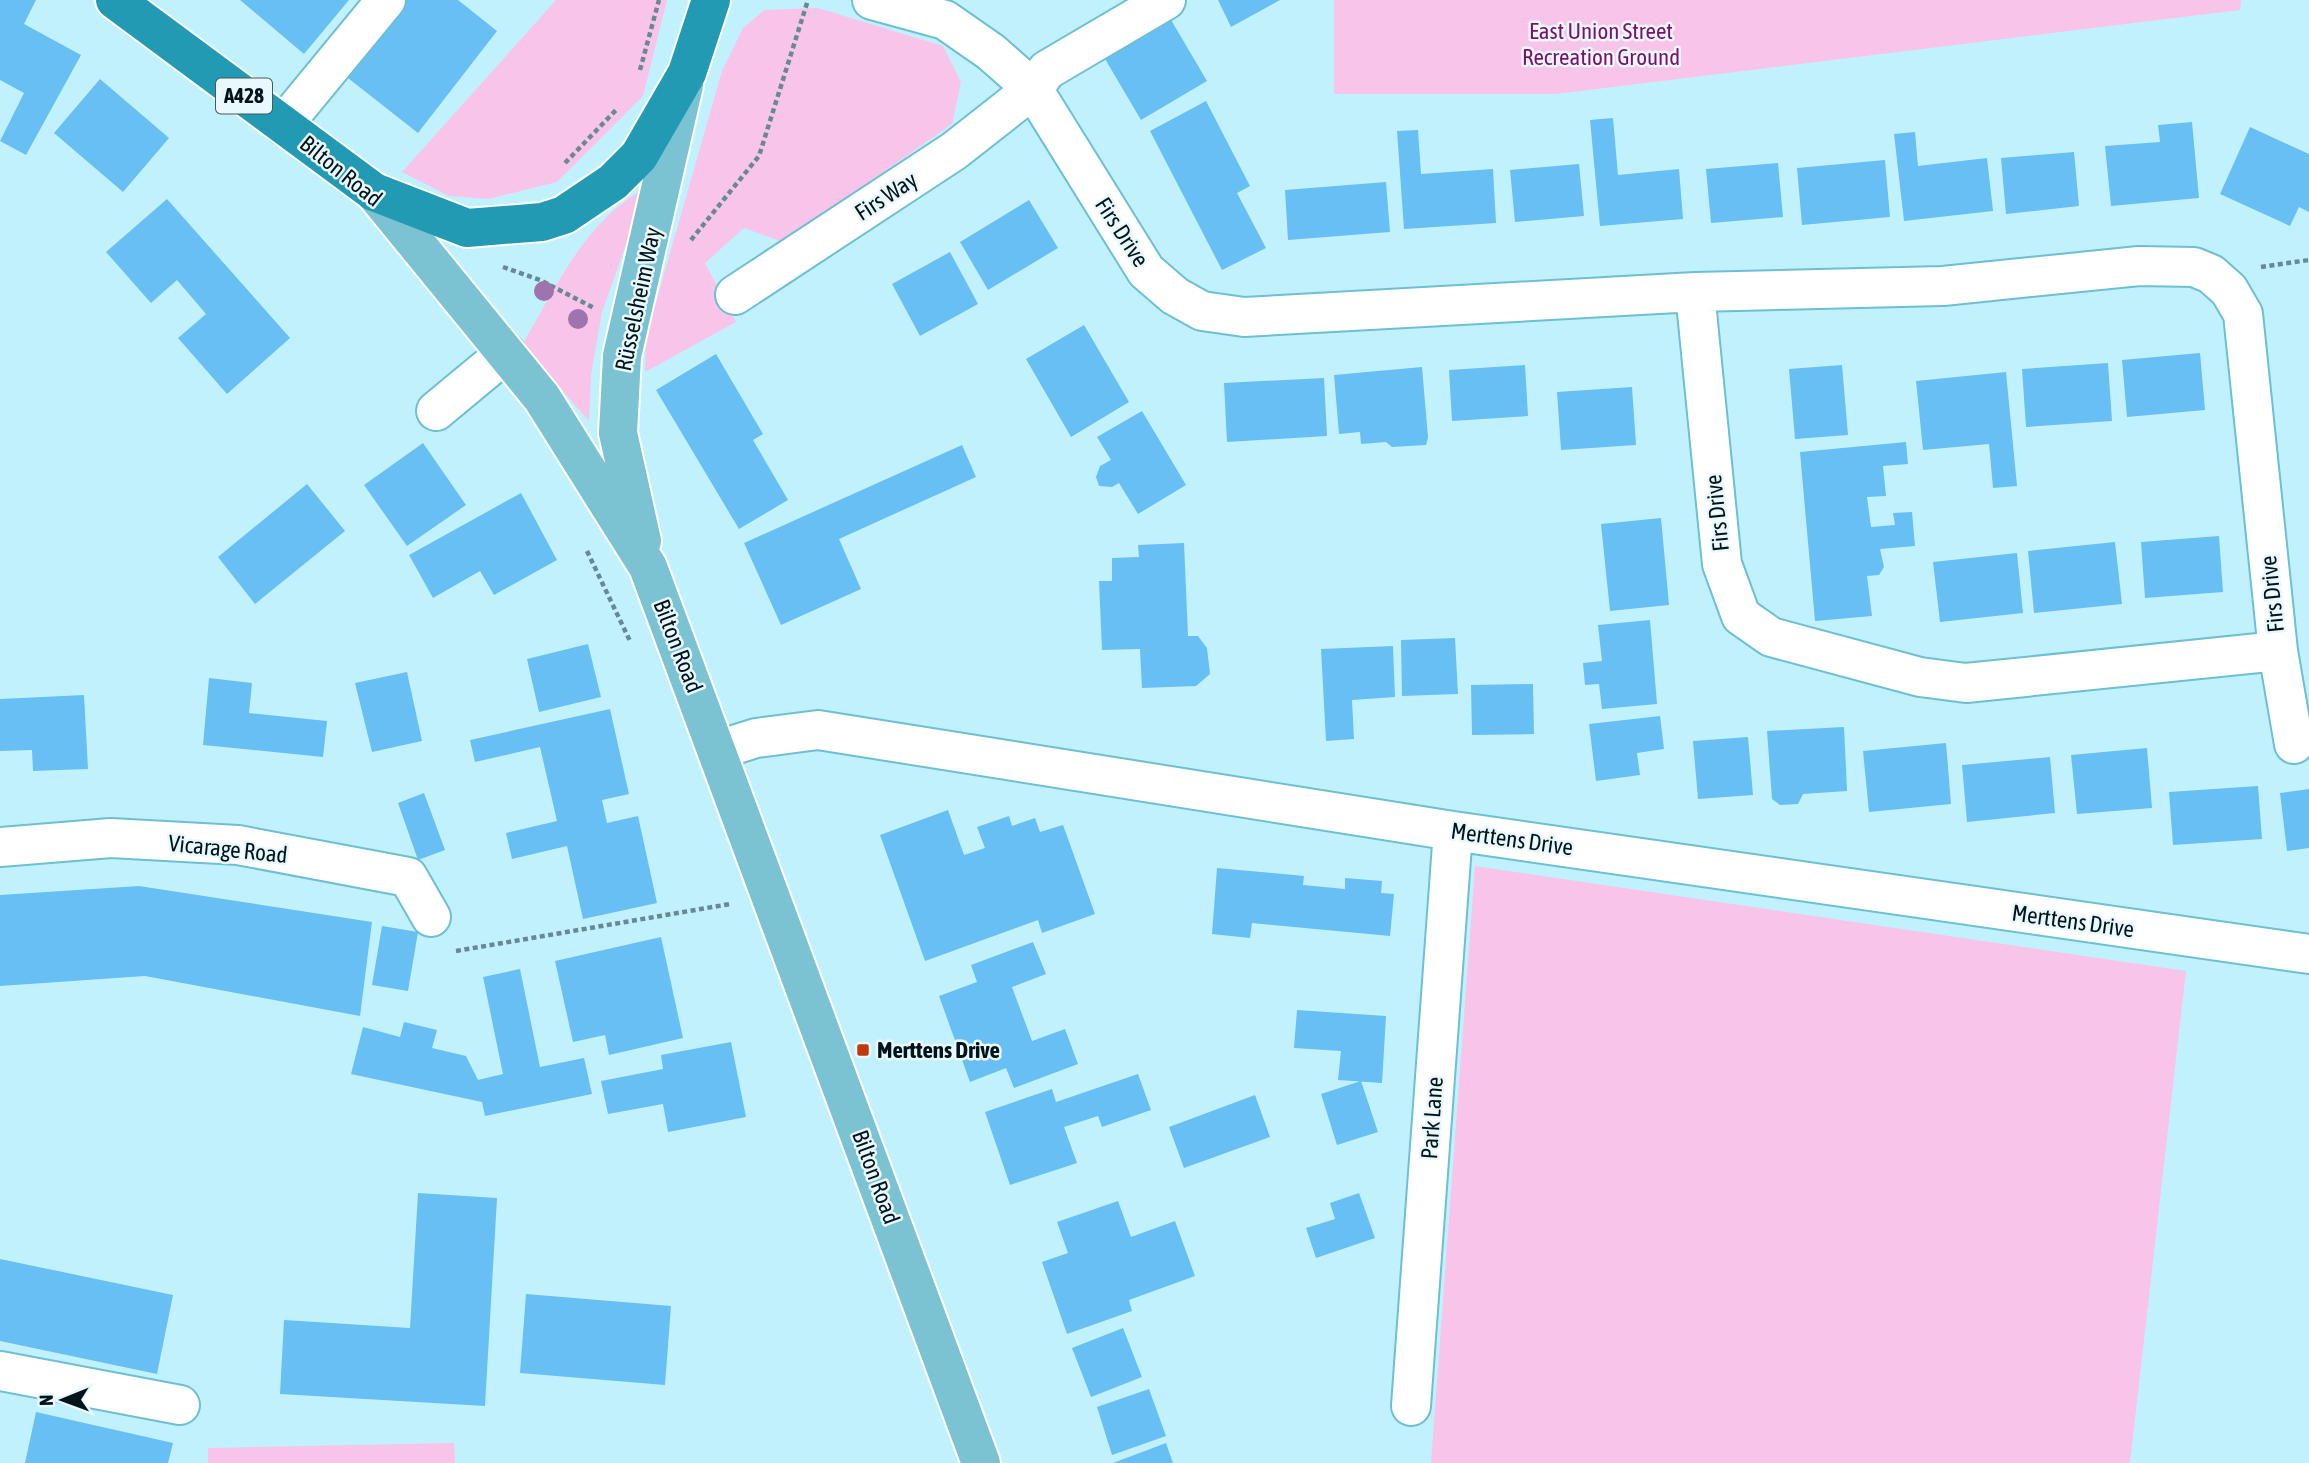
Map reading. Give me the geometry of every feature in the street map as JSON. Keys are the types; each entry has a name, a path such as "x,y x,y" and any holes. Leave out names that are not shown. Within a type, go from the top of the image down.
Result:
{"highway":[{"name":"Bilton Road","path":"115,0 374,192"},
{"name":"Rüsselsheim Way","path":"374,192 467,228 542,222 564,215 612,182 639,156 687,74 711,0"}],"main road":[{"name":"Rüsselsheim Way","path":"648,566 618,433 622,356 687,74"},
{"name":"Bilton Road","path":"374,192 542,398 648,566 979,1462"}],"street":[{"path":"283,125 386,0"},
{"name":"Firs Drive","path":"872,0 951,10 1033,89 1146,271 1175,296 1202,311 1244,317 1695,292 1943,286 2139,267 2194,267 2211,274 2229,290 2243,314 2278,651 1966,683 1920,677 1771,637 1741,615 1722,564 1695,292"},
{"name":"Firs Way","path":"735,295 954,151 1033,89 1047,71 1166,0"},
{"path":"436,411 506,353"},
{"path":"2278,651 2294,744"},
{"name":"Merttens Drive","path":"718,750 756,738 818,730 1453,831 2309,954"},
{"name":"Park Lane","path":"1410,1406 1453,831"},
{"name":"Vicarage Road","path":"0,847 111,838 238,845 408,877 431,917"},
{"path":"0,1371 180,1405"}],"path":[{"path":"638,79 659,0"},
{"path":"690,241 759,156 808,0"},
{"path":"562,165 625,101"},
{"path":"494,226 489,262 540,280 602,312 631,322"},
{"path":"431,917 444,953 772,897"}],"green space":[{"path":"556,0 667,0 643,96 557,182 489,199 449,196 402,172"},
{"name":"East Union Street Recreation Ground","path":"1334,0 2241,0 2240,10 1556,94 1334,94"},
{"path":"818,8 943,46 961,82 952,124 783,242 744,228 705,263 736,322 645,372 646,337 722,71 743,28 764,10"},
{"path":"646,188 602,312 591,375 589,421 522,345 560,279 589,237 625,201"},
{"path":"1475,866 2186,971 2130,1463 1431,1463"},
{"path":"454,1443 455,1463 208,1463 208,1448"}],"building":[{"path":"0,0 36,0 24,24 81,55 26,155 0,141 24,93 0,80"},
{"path":"240,0 349,0 304,54"},
{"path":"394,0 458,0 497,31 418,133 339,71"},
{"path":"1218,0 1280,0 1231,27"},
{"path":"1164,8 1207,81 1141,120 1098,47"},
{"path":"100,79 169,138 123,192 54,133"},
{"path":"1206,101 1250,186 1237,193 1266,248 1222,270 1150,131"},
{"path":"1613,118 1618,175 1679,169 1683,219 1600,226 1590,120"},
{"path":"2192,122 2199,198 2111,206 2105,146 2160,142 2158,125"},
{"path":"2250,127 2309,154 2309,212 2299,207 2290,226 2220,194"},
{"path":"1418,130 1421,174 1493,169 1496,223 1404,229 1397,131"},
{"path":"1915,132 1918,166 1987,158 1993,211 1904,221 1894,134"},
{"path":"2074,152 2079,206 2006,214 2001,158"},
{"path":"1885,160 1890,217 1802,225 1797,168"},
{"path":"1778,163 1783,217 1711,223 1706,169"},
{"path":"1579,164 1584,216 1515,222 1510,170"},
{"path":"1386,182 1390,232 1288,240 1285,190"},
{"path":"167,199 290,338 227,394 178,338 206,314 177,280 151,303 106,252"},
{"path":"1029,200 1058,248 988,290 960,242"},
{"path":"950,252 978,304 920,336 892,284"},
{"path":"1084,325 1129,402 1071,437 1026,359"},
{"path":"2200,353 2205,410 2127,417 2122,360"},
{"path":"716,354 763,434 753,440 788,500 739,529 656,390"},
{"path":"2108,363 2112,421 2026,427 2022,369"},
{"path":"1525,365 1528,416 1452,421 1449,370"},
{"path":"1842,365 1848,435 1795,439 1789,369"},
{"path":"1422,367 1428,437 1426,445 1392,447 1386,442 1361,444 1360,432 1339,434 1334,375"},
{"path":"2006,372 2017,486 1993,488 1989,444 1923,450 1916,381"},
{"path":"1324,378 1327,436 1227,442 1224,383"},
{"path":"1632,387 1636,445 1561,450 1557,392"},
{"path":"1142,411 1186,485 1138,514 1119,483 1112,487 1099,486 1096,477 1100,466 1111,460 1097,437"},
{"path":"1906,442 1908,464 1883,466 1886,496 1867,497 1871,527 1895,525 1893,513 1912,512 1915,546 1880,549 1884,567 1879,575 1867,576 1872,616 1815,621 1800,452"},
{"path":"423,443 466,505 407,546 364,485"},
{"path":"962,445 976,477 839,539 861,589 781,625 744,543"},
{"path":"307,484 345,531 255,604 218,557"},
{"path":"521,493 557,560 494,595 480,571 433,598 409,555"},
{"path":"1661,518 1669,605 1610,611 1601,524"},
{"path":"2219,536 2223,592 2145,598 2141,542"},
{"path":"2115,542 2122,604 2034,613 2028,551"},
{"path":"1184,543 1188,636 1198,636 1207,648 1210,674 1196,686 1142,688 1140,649 1102,650 1099,581 1112,581 1112,558 1139,557 1138,545"},
{"path":"2017,553 2023,613 1940,622 1933,562"},
{"path":"1650,620 1657,704 1602,709 1599,684 1585,685 1583,663 1602,661 1598,625"},
{"path":"1455,638 1458,694 1402,696 1401,640"},
{"path":"588,644 601,697 539,712 527,659"},
{"path":"1393,646 1395,697 1352,700 1354,739 1326,741 1321,649"},
{"path":"407,672 422,741 372,752 355,683"},
{"path":"209,678 252,683 249,713 327,721 323,757 203,745"},
{"path":"1533,684 1534,734 1472,735 1471,685"},
{"path":"84,695 88,769 33,771 32,750 0,751 0,699"},
{"path":"610,709 629,794 602,800 607,823 638,816 657,903 583,919 567,846 512,859 506,833 557,821 540,747 475,762 470,740"},
{"path":"1660,716 1664,749 1637,753 1640,775 1596,781 1589,724"},
{"path":"1844,727 1847,791 1803,794 1798,804 1780,805 1772,799 1767,731"},
{"path":"1748,737 1753,795 1698,799 1693,741"},
{"path":"1946,743 1951,804 1869,812 1863,751"},
{"path":"2147,748 2152,808 2077,814 2071,755"},
{"path":"2050,757 2055,813 1967,822 1962,765"},
{"path":"2258,786 2262,839 2173,845 2169,792"},
{"path":"2309,789 2309,848 2287,851 2280,793"},
{"path":"424,793 445,850 418,860 398,803"},
{"path":"948,810 964,855 985,848 977,827 1009,816 1012,826 1035,818 1040,832 1063,825 1095,914 1042,933 1038,920 925,961 880,835"},
{"path":"1217,868 1304,876 1303,885 1345,889 1345,878 1382,881 1381,893 1394,894 1390,936 1252,923 1250,938 1212,934"},
{"path":"139,886 372,922 360,1016 145,976 0,986 0,895"},
{"path":"382,926 418,932 408,991 372,985"},
{"path":"661,937 683,1038 609,1055 605,1035 573,1042 555,961"},
{"path":"1033,942 1046,974 1012,987 1032,1041 1065,1029 1078,1064 1014,1088 1006,1068 970,1082 939,996 977,982 971,965"},
{"path":"520,969 540,1067 584,1058 592,1094 485,1116 482,1102 351,1074 363,1027 400,1037 404,1022 437,1030 432,1048 466,1056 478,1080 503,1074 483,977"},
{"path":"1297,1010 1386,1016 1382,1083 1338,1080 1341,1051 1294,1048"},
{"path":"731,1042 746,1117 668,1132 663,1104 608,1114 601,1081 663,1069 661,1055"},
{"path":"1138,1074 1151,1110 1102,1127 1098,1116 1064,1127 1077,1163 1010,1185 985,1112 1052,1089 1056,1102"},
{"path":"1361,1081 1378,1132 1337,1145 1321,1094"},
{"path":"1255,1095 1270,1137 1184,1168 1169,1127"},
{"path":"418,1193 497,1198 485,1406 280,1394 284,1320 410,1328"},
{"path":"1359,1193 1375,1238 1316,1258 1306,1228 1335,1219 1330,1203"},
{"path":"1118,1201 1131,1237 1175,1221 1195,1276 1129,1300 1132,1311 1067,1334 1042,1262 1068,1253 1057,1222"},
{"path":"0,1259 173,1295 157,1374 0,1341"},
{"path":"526,1294 671,1306 665,1385 520,1373"},
{"path":"1123,1328 1142,1377 1091,1397 1072,1348"},
{"path":"1149,1389 1166,1436 1112,1455 1097,1407"},
{"path":"36,1412 173,1443 168,1463 25,1463"},
{"path":"1166,1443 1173,1463 1113,1463"}],"place":[{"name":"Merttens Drive","path":"863,1050"}]}
